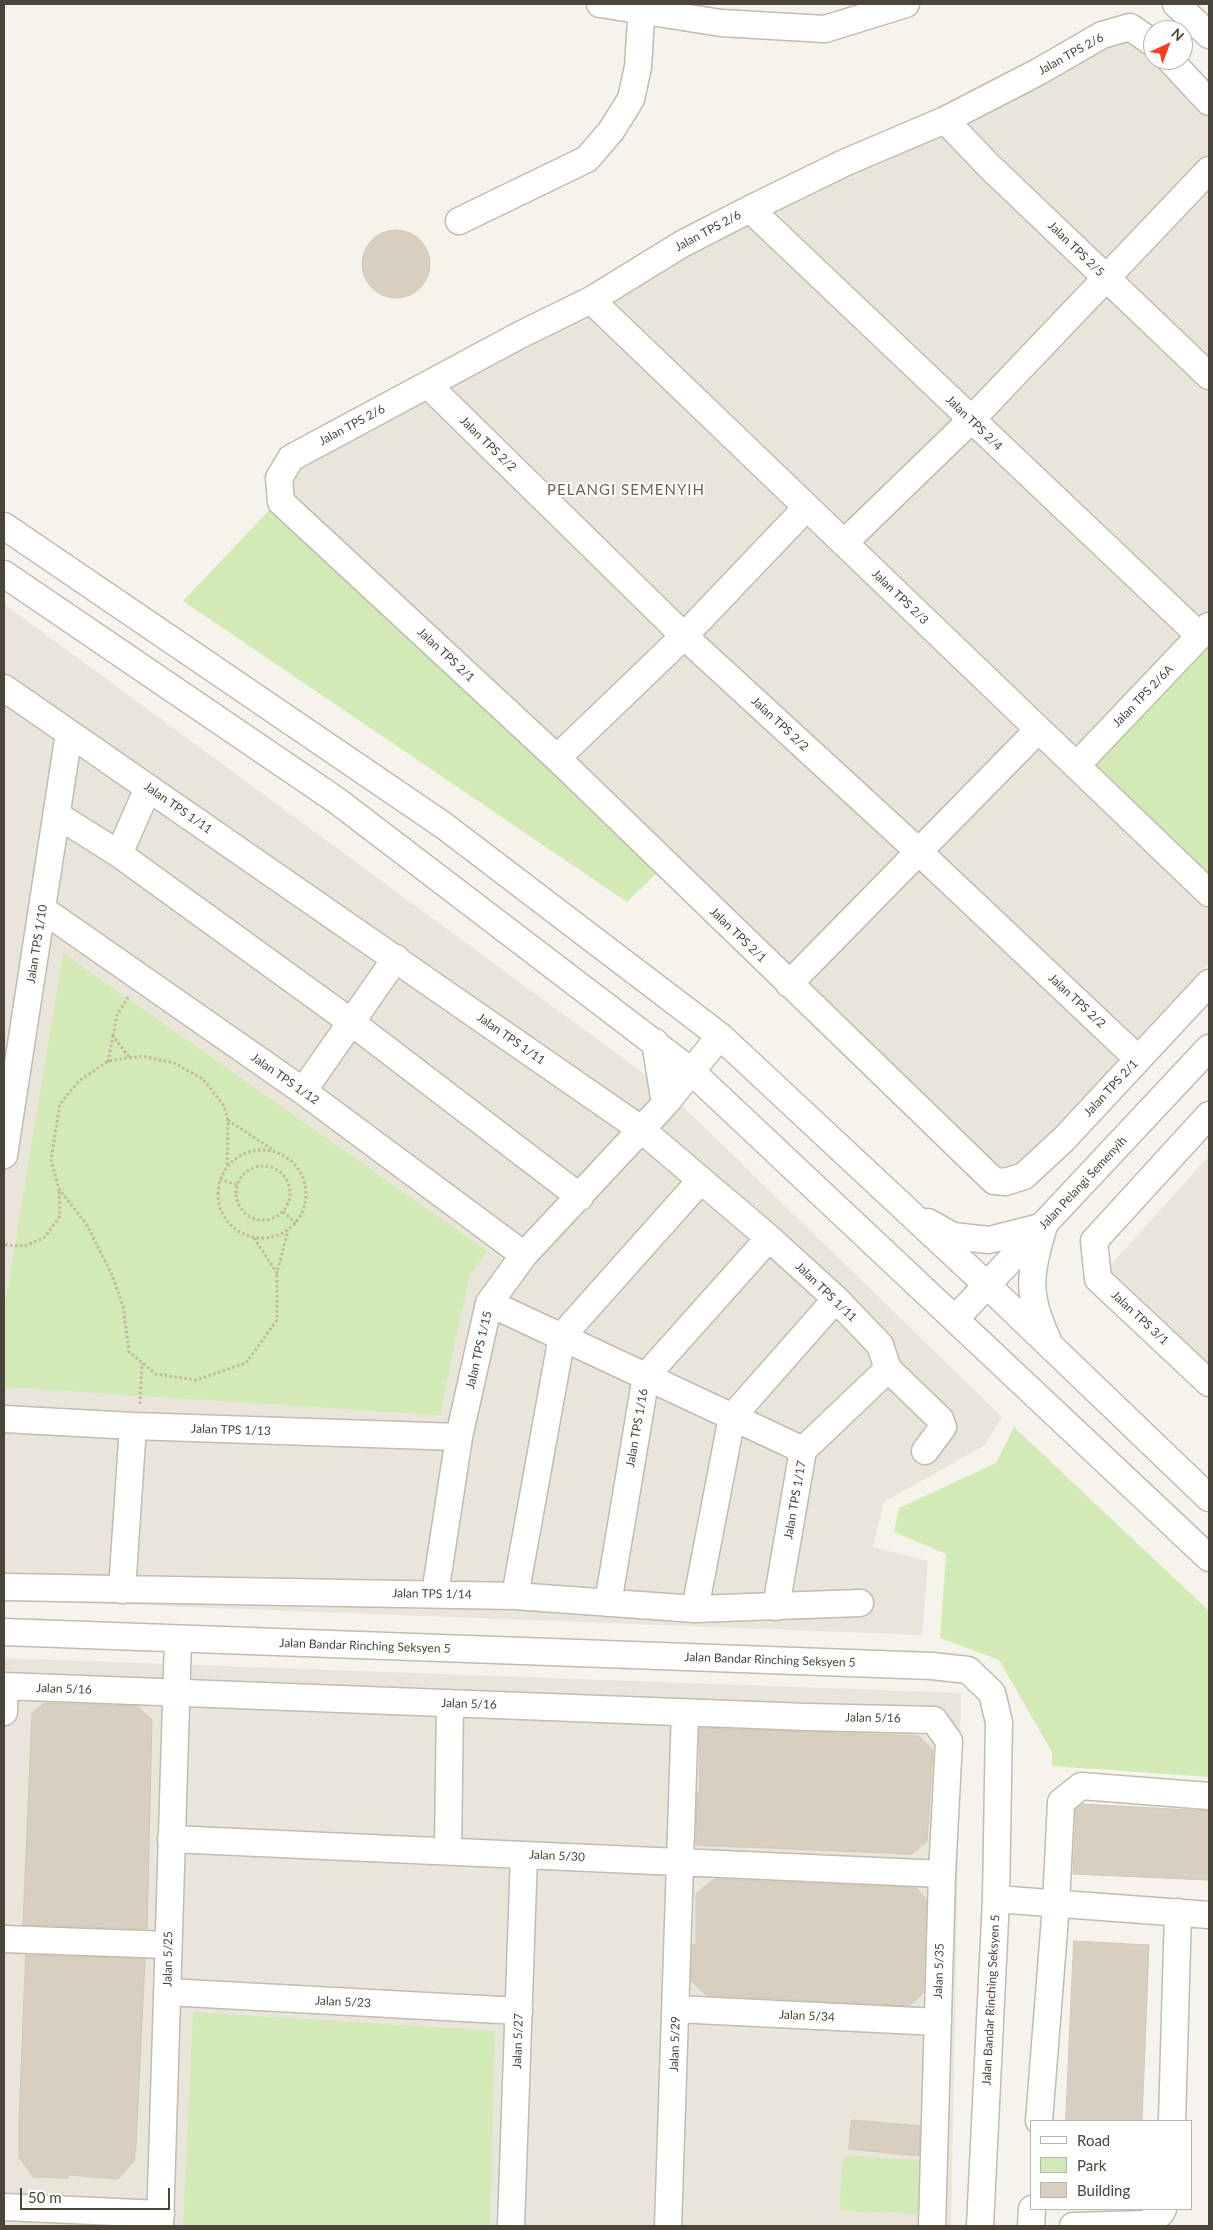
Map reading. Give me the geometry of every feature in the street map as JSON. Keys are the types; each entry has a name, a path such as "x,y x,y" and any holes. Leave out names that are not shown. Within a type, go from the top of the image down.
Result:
{"street":[{"path":"600,4 641,7 721,24 825,28 906,4"},
{"path":"1176,4 1209,35"},
{"path":"459,221 587,159 611,131 631,99 638,67 641,7"},
{"name":"Jalan TPS 2/6","path":"279,478 291,458 590,300 677,247 750,209 844,163 945,120 1038,72 1102,35 1130,27 1143,36"},
{"path":"1179,70 1209,102"},
{"name":"Jalan TPS 2/5","path":"945,120 989,166 1209,376"},
{"path":"844,543 971,420 1209,170"},
{"name":"Jalan TPS 2/4","path":"750,209 971,420 1204,631"},
{"name":"Jalan TPS 2/3","path":"590,300 1209,893"},
{"name":"Jalan TPS 2/2","path":"428,385 684,636 918,851 1138,1059"},
{"name":"Jalan TPS 2/1","path":"279,478 281,502 557,758 994,1181 1005,1182 1024,1176 1064,1139 1209,983"},
{"path":"557,758 684,636 807,507"},
{"path":"4,526 443,825 720,1036 901,1207 988,1286 1209,1498"},
{"path":"4,574 336,800 692,1071 1209,1558"},
{"name":"Jalan TPS 2/6A","path":"1077,765 1204,631"},
{"name":"Jalan TPS 1/11","path":"4,688 642,1130 769,1238 836,1299 880,1345 888,1369 940,1419 943,1427 925,1451"},
{"path":"789,984 1038,730"},
{"name":"Jalan TPS 1/10","path":"4,1155 14,1024 42,909 69,733"},
{"path":"119,854 148,788"},
{"path":"56,815 119,854 351,1022 580,1197"},
{"name":"Jalan TPS 1/12","path":"42,909 303,1090 524,1255"},
{"path":"303,1090 396,958"},
{"name":"Jalan TPS 1/15","path":"435,1594 459,1437 489,1303 524,1255 642,1130 720,1036"},
{"path":"655,1042 665,1104 715,1092"},
{"name":"Jalan Pelangi Semenyih","path":"956,1318 1209,1048"},
{"name":"Jalan TPS 3/1","path":"1207,1122 1094,1241 1098,1278 1209,1383"},
{"path":"515,1596 562,1336 701,1180"},
{"path":"901,1207 953,1236 989,1240 1044,1226"},
{"path":"1044,1226 1034,1261 1031,1292 1036,1314 1051,1346"},
{"name":"Jalan TPS 1/16","path":"608,1603 646,1376 769,1238"},
{"path":"694,1609 732,1417 836,1299"},
{"path":"489,1303 803,1450"},
{"name":"Jalan TPS 1/17","path":"776,1607 803,1450 888,1369"},
{"path":"122,1590 137,1416"},
{"name":"Jalan TPS 1/13","path":"4,1419 137,1416 459,1437"},
{"name":"Jalan TPS 1/14","path":"4,1586 122,1590 515,1596 694,1609 860,1604"},
{"name":"Jalan Bandar Rinching Seksyen 5","path":"4,1632 932,1666 968,1670 992,1693 999,1722 996,1898 980,2226"},
{"name":"Jalan 5/25","path":"160,2220 178,1639"},
{"path":"4,1686 4,1712"},
{"name":"Jalan 5/16","path":"4,1686 934,1720"},
{"path":"448,1851 450,1703"},
{"name":"Jalan 5/29","path":"668,2226 682,1862 685,1712"},
{"name":"Jalan 5/35","path":"932,2226 942,1874 949,1741 934,1720"},
{"path":"1039,2120 1056,1905 1061,1802 1081,1786 1209,1796"},
{"name":"Jalan 5/30","path":"172,1839 942,1874"},
{"name":"Jalan 5/27","path":"511,2226 524,1855"},
{"path":"996,1898 1056,1905 1209,1915"},
{"path":"1172,2120 1178,1912"},
{"path":"4,1939 168,1945"},
{"name":"Jalan 5/23","path":"167,1992 519,2011"},
{"name":"Jalan 5/34","path":"676,2009 938,2022"},
{"path":"4,2207 160,2220"},
{"path":"1031,2226 1032,2210"},
{"path":"1073,2226 1146,2224 1162,2210"}],"path":[{"path":"108,1062 117,1015 133,990"},
{"path":"113,1036 129,1057"},
{"path":"5,1245 25,1246 45,1237 60,1216 59,1189 51,1160 60,1104 79,1080 112,1060 142,1056 174,1063 203,1079 224,1106 228,1120 227,1165"},
{"path":"228,1120 289,1159 299,1169 304,1182 306,1197 303,1211 296,1223 278,1236 254,1238 242,1234 231,1226 223,1216 218,1204 217,1191 220,1179 227,1165 237,1156 263,1149 276,1152"},
{"path":"255,1167 272,1168 286,1179 289,1187 288,1204 283,1212 270,1219 256,1220 249,1217 239,1206 236,1199 237,1184 247,1171 255,1167"},
{"path":"220,1179 237,1184"},
{"path":"59,1189 87,1225 112,1275 123,1306 129,1352 156,1374 196,1380 246,1363 277,1320 277,1273 288,1230"},
{"path":"283,1212 296,1223"},
{"path":"254,1238 277,1273"},
{"path":"137,1416 142,1362"}],"shaded area":[{"path":"1118,21 1143,45 1143,70 1170,70 1209,107 1209,963 1004,1186 262,475"},
{"path":"4,604 665,1089 1002,1417 985,1445 884,1502 873,1547 928,1561 922,1635 4,1600"},
{"path":"1209,1156 1209,1379 1098,1279"},
{"path":"4,1658 961,1693 951,2226 4,2226"}],"green space":[{"path":"274,505 658,872 627,902 183,601"},
{"path":"1209,641 1209,878 1087,765"},
{"path":"63,953 487,1251 469,1277 440,1415 4,1387 4,1311"},
{"path":"1014,1427 1209,1611 1209,1777 1052,1766 1052,1752 999,1660 940,1638 946,1554 894,1532 899,1508 996,1463"},
{"path":"193,2012 495,2031 490,2226 183,2226"},
{"path":"842,2156 920,2160 918,2214 840,2210"}],"building":[{"path":"396,230 409,233 420,240 427,251 430,264 427,277 420,288 409,295 396,298 383,295 372,288 365,277 362,264 365,251 372,240 383,233"},
{"path":"45,1703 137,1706 152,1720 147,1929 23,1925 32,1713"},
{"path":"700,1728 919,1736 933,1750 927,1841 912,1854 696,1845"},
{"path":"1082,1804 1209,1811 1209,1880 1073,1874 1076,1809"},
{"path":"715,1879 916,1888 926,1899 923,1993 909,2006 706,1995 691,1981 693,1944 696,1945 696,1894"},
{"path":"1074,1941 1149,1945 1142,2120 1066,2120"},
{"path":"26,1955 145,1959 136,2145 134,2161 118,2179 68,2175 68,2178 33,2177 19,2157"},
{"path":"852,2120 920,2126 919,2156 849,2149"}],"district":[{"name":"PELANGI SEMENYIH","path":"626,490"}]}
